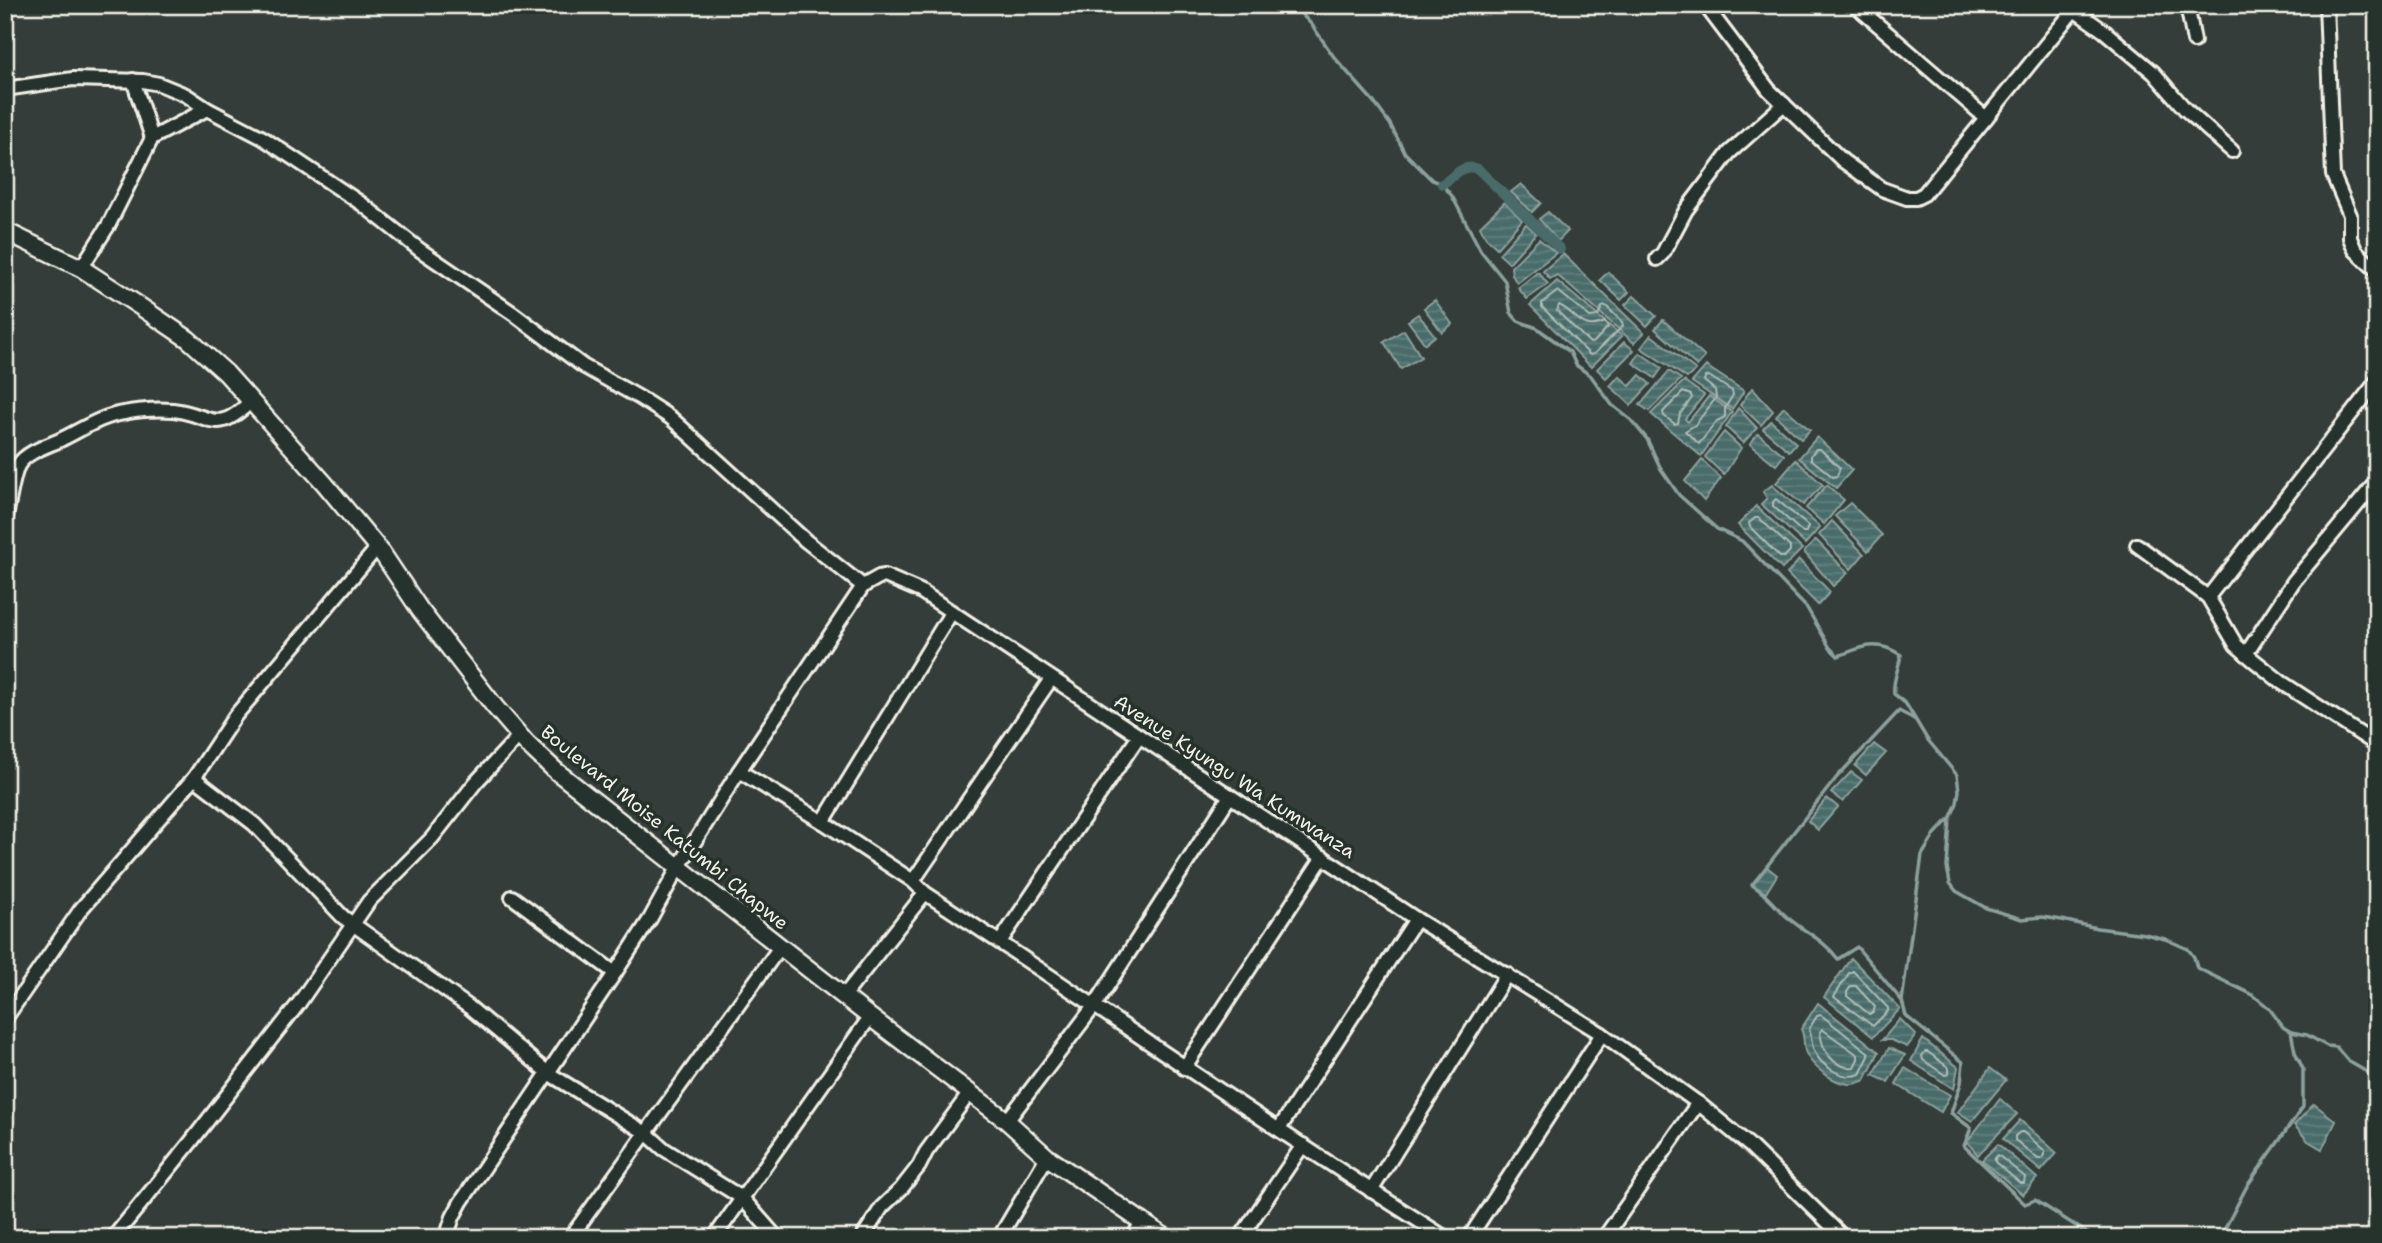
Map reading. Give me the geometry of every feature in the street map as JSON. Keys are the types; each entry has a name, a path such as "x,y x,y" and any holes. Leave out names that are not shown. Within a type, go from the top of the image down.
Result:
{"street":[{"path":"1705,5 1769,90 1843,161 1882,189 1907,198 1924,194 2070,8 2104,31 2154,73 2185,109 2232,151"},
{"path":"1855,5 1986,118"},
{"path":"2187,5 2194,41"},
{"path":"2326,9 2333,175 2350,215 2350,238 2355,250 2377,271"},
{"path":"5,89 73,79 133,80 159,84 197,101 263,138 362,204 420,250 514,314 583,366 671,418 806,541 863,586 739,771 615,973 461,1202 446,1238"},
{"path":"133,80 152,138"},
{"path":"1657,259 1663,253 1686,210 1729,153 1784,104"},
{"path":"81,268 108,226 152,138 207,109"},
{"name":"Boulevard Moise Katumbi Chapwe","path":"5,231 81,268 188,340 226,373 325,484 377,548 454,654 520,735 556,771 1007,1121 1047,1157 1166,1238"},
{"path":"2208,597 2377,381"},
{"path":"5,522 15,471 23,458 96,421 126,412 174,410 221,421 239,413 251,401"},
{"path":"2246,654 2294,581 2377,481"},
{"path":"2137,545 2208,597 2236,645 2246,654 2281,682 2377,745"},
{"path":"5,1019 81,909 194,778 235,716 377,548"},
{"name":"Avenue Kyungu Wa Kumwanza","path":"863,586 885,576 920,591 1416,919 1602,1034 1698,1103 1749,1145 1844,1238"},
{"path":"823,822 951,613"},
{"path":"913,881 1051,679"},
{"path":"113,1238 299,1003 369,901 432,838 476,782 520,735"},
{"path":"1000,942 1139,736"},
{"path":"739,771 913,881 925,893 1096,1005 1184,1068 1446,1238"},
{"path":"194,778 254,824 332,907 469,1007 548,1073 646,1133 673,1155 741,1198 777,1238"},
{"path":"1007,1121 1096,1005 1230,796"},
{"path":"1184,1068 1323,857"},
{"path":"844,996 925,893"},
{"path":"512,897 615,973"},
{"path":"1279,1129 1416,919"},
{"path":"570,1238 780,947"},
{"path":"1371,1191 1507,974"},
{"path":"714,1238 870,1017"},
{"path":"1469,1238 1602,1034"},
{"path":"862,1238 882,1208 919,1166 926,1152 970,1094"},
{"path":"1604,1238 1698,1103"},
{"path":"1240,1238 1303,1145"},
{"path":"999,1238 1047,1157"},
{"path":"1133,1238 1143,1220"}],"water":[{"path":"1521,184 1541,203 1532,212 1511,192"},
{"path":"1505,202 1522,220 1497,248 1486,238 1480,226"},
{"path":"1548,212 1568,231 1558,241 1539,219"},
{"path":"1526,224 1536,233 1509,263 1499,254"},
{"path":"1539,239 1556,253 1517,283 1511,267"},
{"path":"1563,254 1644,333 1634,343 1557,275 1550,279 1543,271"},
{"path":"1538,272 1548,284 1527,299 1518,288"},
{"path":"1608,272 1629,292 1621,300 1600,280"},
{"path":"1557,281 1622,336 1591,367 1530,305"},
{"path":"1634,296 1656,316 1647,326 1625,305"},
{"path":"1435,300 1452,324 1442,332 1424,308"},
{"path":"1418,314 1435,336 1425,344 1408,321"},
{"path":"1663,320 1705,357 1697,366 1655,329"},
{"path":"1404,330 1421,357 1401,369 1384,342"},
{"path":"1651,335 1696,370 1687,378 1641,348"},
{"path":"1624,342 1634,350 1606,378 1597,369"},
{"path":"1640,353 1662,368 1655,378 1633,363"},
{"path":"1706,366 1744,391 1732,409 1692,382"},
{"path":"1669,371 1681,379 1649,411 1640,405"},
{"path":"1640,375 1650,384 1631,405 1610,386 1619,376 1630,386"},
{"path":"1684,381 1704,395 1685,419 1688,422 1709,396 1732,412 1701,456 1651,414"},
{"path":"1752,388 1773,411 1761,425 1740,405"},
{"path":"1784,407 1810,430 1801,439 1776,416"},
{"path":"1738,408 1757,428 1743,443 1726,427"},
{"path":"1771,421 1796,443 1789,451 1763,429"},
{"path":"1724,432 1741,448 1724,475 1705,457"},
{"path":"1758,434 1784,455 1776,465 1750,444"},
{"path":"1817,437 1852,470 1836,488 1799,458"},
{"path":"1702,460 1721,478 1704,501 1685,481"},
{"path":"1796,460 1823,485 1803,505 1776,483"},
{"path":"1772,485 1820,527 1805,544 1761,504 1767,498 1763,492"},
{"path":"1827,485 1844,500 1824,524 1806,508"},
{"path":"1850,503 1882,535 1868,551 1835,516"},
{"path":"1756,506 1802,549 1782,569 1738,525"},
{"path":"1832,521 1864,554 1851,569 1819,535"},
{"path":"1816,540 1848,573 1833,586 1804,552"},
{"path":"1799,560 1830,592 1818,605 1787,574"},
{"path":"1874,744 1886,753 1866,775 1855,766"},
{"path":"1851,772 1862,780 1843,802 1831,793"},
{"path":"1827,798 1838,807 1818,830 1808,821"},
{"path":"1767,867 1777,875 1766,893 1752,885"},
{"path":"1851,958 1900,1009 1873,1037 1824,997"},
{"path":"1818,1003 1879,1052 1865,1080 1851,1084 1837,1081 1824,1073 1808,1057 1801,1029"},
{"path":"1900,1019 1916,1035 1907,1047 1891,1040 1882,1040"},
{"path":"1923,1039 1958,1067 1954,1089 1911,1061"},
{"path":"1889,1048 1905,1055 1888,1082 1873,1075"},
{"path":"1905,1068 1950,1095 1941,1112 1896,1084"},
{"path":"1990,1068 2006,1080 1972,1121 1958,1112"},
{"path":"2000,1099 2017,1114 1978,1155 1967,1142"},
{"path":"2314,1104 2336,1121 2322,1149 2308,1141 2294,1125"},
{"path":"2020,1120 2057,1153 2041,1171 2003,1139"},
{"path":"1998,1144 2037,1178 2023,1195 1982,1160"}],"waterway":[{"path":"1293,5 1373,101 1390,124 1405,153 1432,180 1442,184 1452,196 1481,251 1505,281 1511,313 1518,321 1537,328 1570,352 1576,365 1591,376 1612,405 1631,420 1647,439 1661,469 1679,495 1717,529 1742,541 1807,608 1830,648 1838,656 1870,646 1884,647 1901,655 1894,694 1906,704 1927,739 1957,775 1959,791 1950,819 1947,867 1950,883 1956,891 1986,908 2022,919 2042,917 2145,934 2188,949 2197,968 2253,995 2269,1008 2283,1027 2291,1032 2307,1035 2327,1046 2336,1047 2348,1061 2377,1078"},
{"path":"1442,184 1463,169 1478,169 1560,249"},
{"path":"1914,719 1899,711 1837,777 1752,885 1838,959 1857,947 1902,1001 1906,1016 1963,1062 1961,1083 1951,1113 1971,1128 1964,1146 2025,1204 2035,1200 2095,1238"},
{"path":"1902,1001 1922,855 1948,820"},
{"path":"2220,1238 2247,1186 2303,1107 2303,1069 2295,1052 2291,1032"}]}
